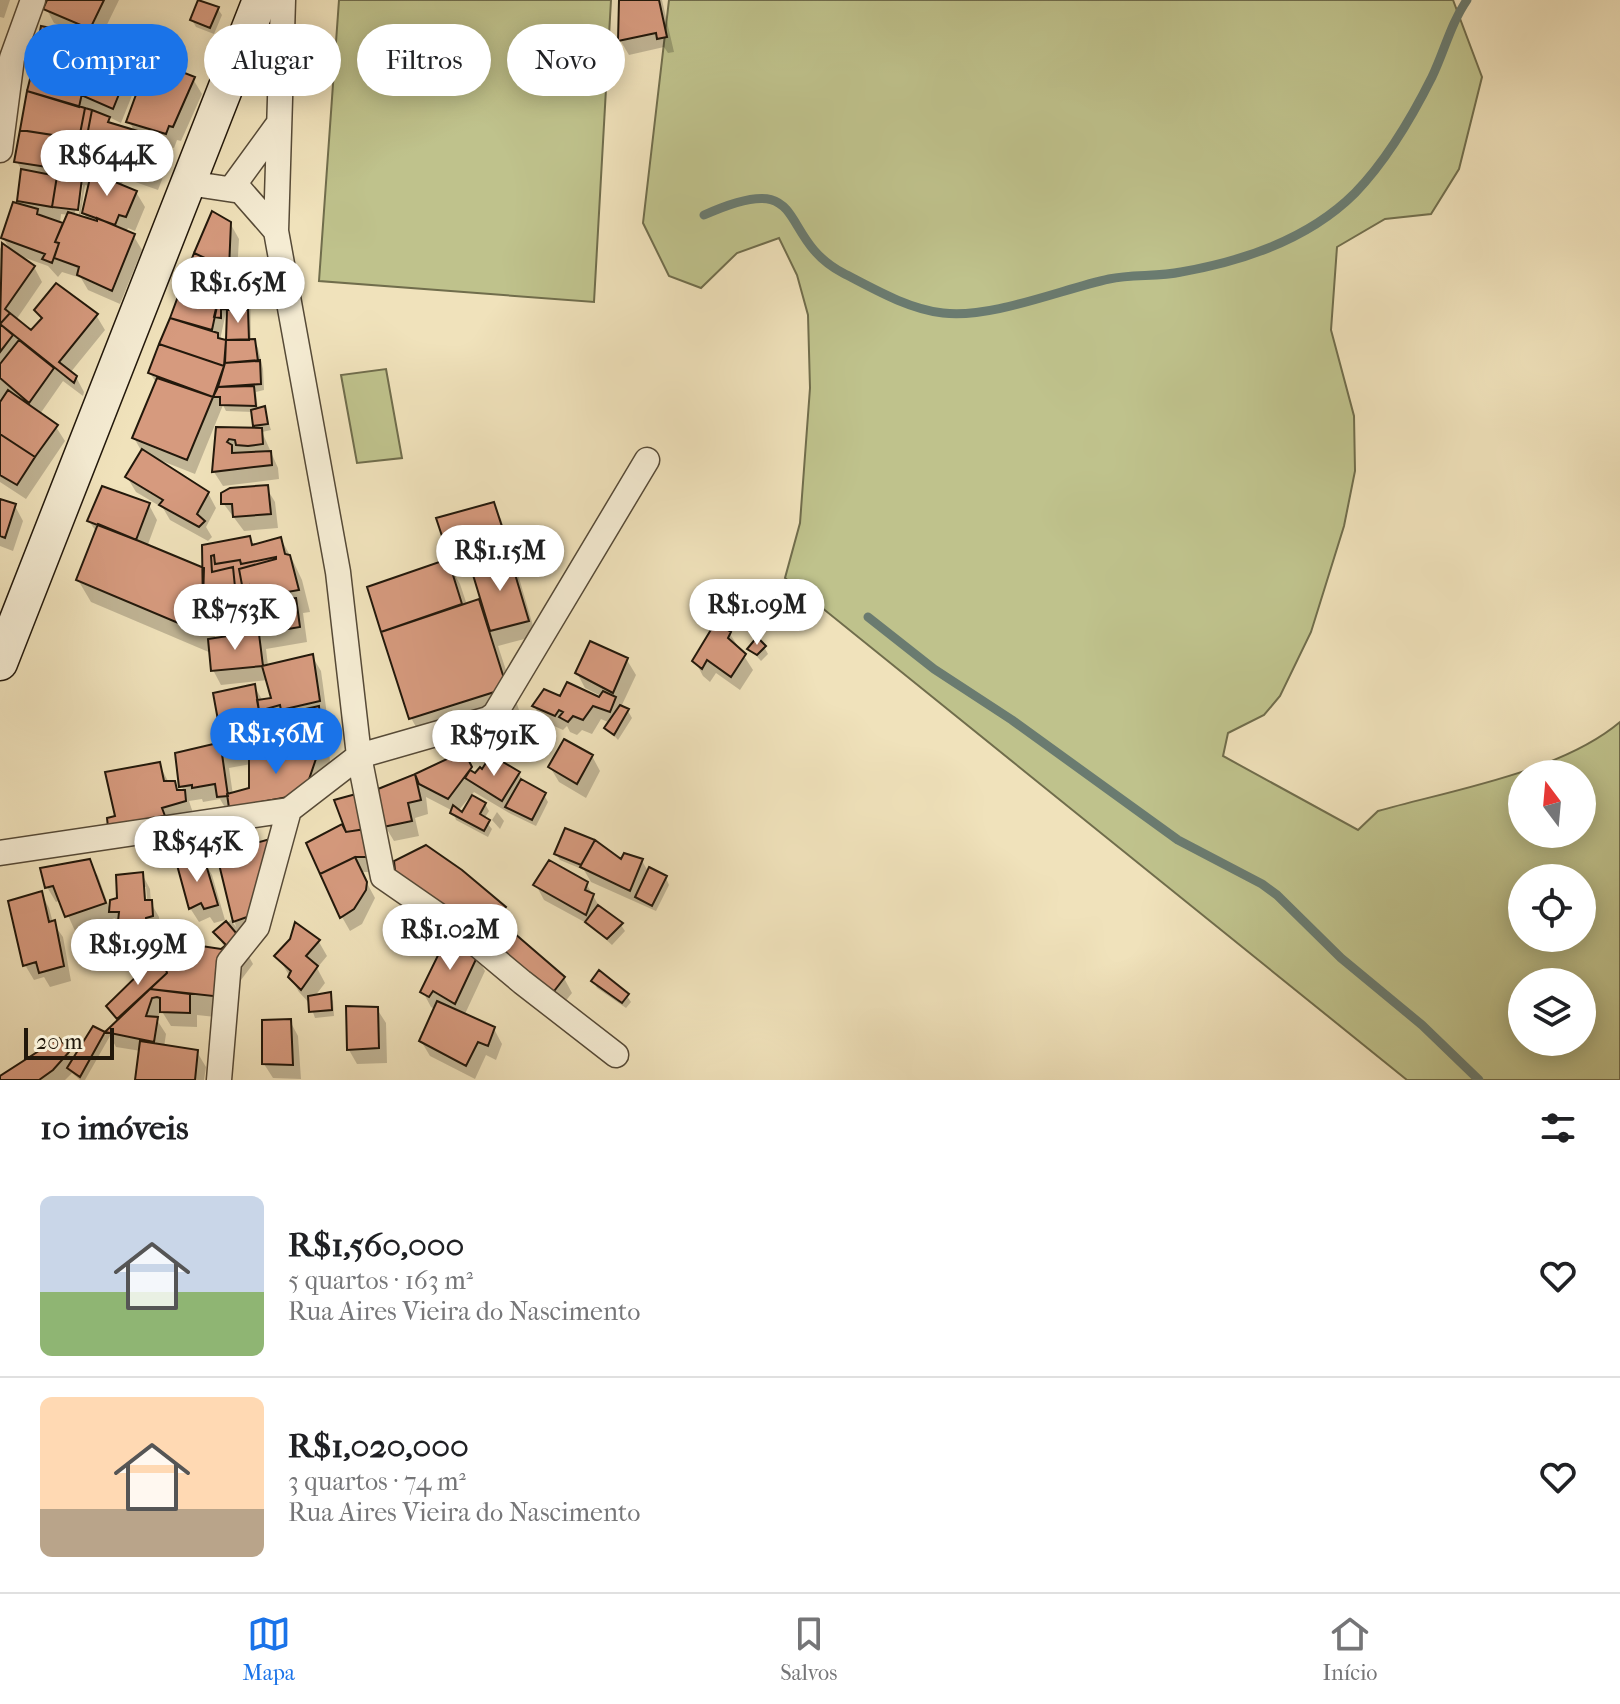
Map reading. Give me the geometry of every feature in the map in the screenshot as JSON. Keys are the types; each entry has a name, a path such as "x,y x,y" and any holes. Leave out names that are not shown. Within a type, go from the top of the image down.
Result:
{"main road":[{"path":"251,24 260,0"},
{"path":"0,663 222,96"}],"street":[{"path":"0,150 12,58 33,0"},
{"path":"282,24 283,0"},
{"path":"280,96 276,231 338,572 359,756 383,877 461,931 616,1055"},
{"path":"231,189 279,123"},
{"path":"188,183 241,191 276,231"},
{"path":"0,853 289,810 359,756 488,719 495,714 647,460"},
{"path":"219,1080 229,962 257,927 289,810"}],"green space":[{"path":"339,0 611,0 610,24 507,24 507,96 606,96 594,302 319,281 332,96 341,96 341,24 337,24"},
{"path":"669,0 1453,0 1482,77 1459,169 1431,214 1385,219 1337,247 1331,330 1354,416 1355,471 1344,526 1311,632 1280,696 1264,715 1228,733 1223,756 1358,830 1378,811 1508,776 1508,848 1596,848 1596,760 1554,760 1596,739 1620,722 1620,1080 1407,1080 785,578 800,523 810,388 808,315 797,275 779,238 737,253 701,288 669,276 643,223"},
{"path":"386,369 402,458 357,463 341,375"}],"building":[{"path":"47,0 104,0 92,24 78,24 43,9"},
{"path":"198,0 219,7 212,24 204,26 190,20"},
{"path":"619,0 659,0 667,37 657,39 656,33 625,40 625,24 618,24"},
{"path":"188,74 195,77 188,93"},
{"path":"26,96 44,96 85,108 79,139 20,130"},
{"path":"43,96 81,96 79,107"},
{"path":"83,96 118,96 113,109"},
{"path":"135,96 187,96 173,127 169,126 166,134 126,122"},
{"path":"85,108 92,110 80,172 14,162 20,130 79,139"},
{"path":"92,110 110,117 108,122 164,139 150,176 116,164 112,174 92,169 91,174 80,172"},
{"path":"21,169 57,176 52,207 17,201"},
{"path":"92,169 112,174 110,180 137,191 126,217 119,215 115,225 82,213"},
{"path":"57,176 82,178 78,210 52,207"},
{"path":"13,202 38,209 37,214 63,223 55,242 59,243 52,263 42,259 45,254 1,238"},
{"path":"212,211 231,222 229,269 194,253"},
{"path":"68,212 97,221 97,218 135,234 112,291 77,275 79,267 54,258 59,243 55,242"},
{"path":"2,243 35,266 5,309 10,313 0,324"},
{"path":"194,253 229,269 242,270 241,284 227,284 226,291 220,292 212,330 170,318"},
{"path":"56,283 98,314 59,362 77,376 74,383 0,324 10,313 31,330 42,318 34,310"},
{"path":"248,290 248,310 221,309 221,318 214,317 220,292"},
{"path":"227,310 248,310 249,340 226,340"},
{"path":"170,318 218,333 218,338 226,340 224,366 159,344"},
{"path":"0,324 13,335 0,352"},
{"path":"255,339 258,361 225,363 226,340"},
{"path":"19,340 54,368 29,403 0,378 0,364"},
{"path":"159,344 224,366 213,397 148,373"},
{"path":"260,360 261,384 218,387 225,363"},
{"path":"157,378 213,397 187,460 132,438"},
{"path":"254,386 256,406 220,405 220,397 213,397 218,387"},
{"path":"8,390 58,425 35,457 0,434 0,402"},
{"path":"265,406 268,424 253,426 251,410"},
{"path":"216,427 262,428 263,444 236,445 235,440 229,439 227,442 232,445 232,453 271,451 272,465 212,472"},
{"path":"0,434 35,457 17,485 0,475"},
{"path":"142,449 209,492 197,514 205,521 199,527 159,505 163,500 125,477"},
{"path":"268,485 271,514 233,517 232,504 221,504 221,493 230,488"},
{"path":"102,486 150,503 136,540 87,521"},
{"path":"0,499 16,504 5,538 0,536"},
{"path":"494,502 508,545 473,555 469,542 446,548 436,518"},
{"path":"98,524 204,568 202,633 76,580"},
{"path":"250,536 252,545 281,537 285,554 290,555 299,590 253,598 249,585 246,586 248,599 203,608 202,545"},
{"path":"509,554 529,621 490,631 470,565"},
{"path":"214,555 215,564 276,559 239,569 242,585 235,587 233,567 212,572 211,556"},
{"path":"448,559 462,604 381,632 367,587"},
{"path":"296,598 300,627 241,634 240,620 258,618 256,602"},
{"path":"479,599 507,688 409,719 381,632"},
{"path":"715,623 731,632 728,638 746,654 731,677 707,660 702,669 692,661"},
{"path":"259,634 263,666 211,671 208,639"},
{"path":"757,637 766,646 757,655 747,649"},
{"path":"590,641 628,658 613,693 575,673"},
{"path":"313,654 320,701 281,710 280,705 259,711 257,700 271,698 262,666"},
{"path":"567,682 599,697 603,691 616,697 610,712 593,706 583,720 573,716 568,722 559,717 563,712 559,710 555,716 532,706 544,689 560,696"},
{"path":"255,684 259,711 243,713 248,749 222,754 228,796 217,797 215,784 179,787 175,753 222,742 213,693"},
{"path":"620,705 629,709 614,735 604,728"},
{"path":"319,706 323,747 287,750 283,714"},
{"path":"564,739 593,755 577,784 548,767"},
{"path":"320,747 304,794 229,808 227,794 249,788 249,755"},
{"path":"464,751 472,767 448,799 419,784 415,774"},
{"path":"491,755 520,772 502,801 465,778 470,770 475,773 480,767 482,769"},
{"path":"160,762 164,781 175,781 177,790 185,790 186,801 162,808 165,816 108,827 107,818 115,816 105,772"},
{"path":"415,774 421,800 408,803 412,821 383,827 378,789"},
{"path":"521,779 546,793 532,820 505,807"},
{"path":"356,794 366,829 346,832 334,800"},
{"path":"472,795 486,803 480,814 490,820 484,831 450,813 453,805 462,812"},
{"path":"342,824 346,832 366,829 372,857 355,857 320,874 306,843"},
{"path":"565,828 595,840 581,865 554,854"},
{"path":"270,839 264,911 233,922 218,860 245,855 242,847"},
{"path":"595,840 621,859 624,853 643,859 630,891 580,867"},
{"path":"426,845 506,907 498,918 485,927 458,909 450,920 396,879 394,861"},
{"path":"355,857 367,882 366,890 354,909 340,918 320,874"},
{"path":"204,858 218,905 204,909 201,903 189,909 177,865"},
{"path":"90,859 106,903 65,917 53,886 45,888 40,868"},
{"path":"549,860 588,882 585,890 594,894 586,915 533,885"},
{"path":"649,867 667,876 652,906 635,897"},
{"path":"143,872 145,900 152,900 153,916 146,918 147,929 117,931 119,912 109,912 110,900 117,898 116,875"},
{"path":"42,891 49,922 55,920 64,966 39,973 36,962 23,966 8,901"},
{"path":"598,905 623,923 607,939 585,922"},
{"path":"171,921 188,944 221,949 226,945 213,932 226,921 242,940 222,997 150,989 167,973 163,960 157,962 147,936"},
{"path":"295,922 320,940 306,956 318,966 301,990 288,977 291,971 274,956 290,939"},
{"path":"514,933 565,977 551,995 500,948"},
{"path":"446,939 478,955 455,1004 433,991 429,997 420,992"},
{"path":"154,955 157,962 163,960 167,973 117,1019 106,1006 146,967 143,963"},
{"path":"599,970 629,994 622,1003 591,981"},
{"path":"150,989 190,994 190,1013 160,1012 160,998 152,998 146,1016 158,1017 154,1042 105,1032"},
{"path":"331,992 332,1010 309,1012 308,996"},
{"path":"437,1001 495,1027 488,1046 478,1042 466,1066 419,1041"},
{"path":"346,1006 378,1007 379,1048 347,1050"},
{"path":"291,1019 293,1065 262,1064 262,1020"},
{"path":"93,1026 105,1032 80,1077 67,1068"},
{"path":"59,1038 70,1051 39,1080 0,1080 0,1076"},
{"path":"140,1041 198,1050 195,1080 135,1080"}],"waterway":[{"path":"704,215 738,202 762,198 778,202 822,258 843,273 904,303 943,313 983,312 1109,279 1172,274 1228,261 1274,246 1296,235 1337,209 1355,193 1388,153 1407,123 1467,0"},
{"path":"868,617 934,669 1012,720 1178,840 1277,895 1341,958 1422,1025 1479,1080"}]}
